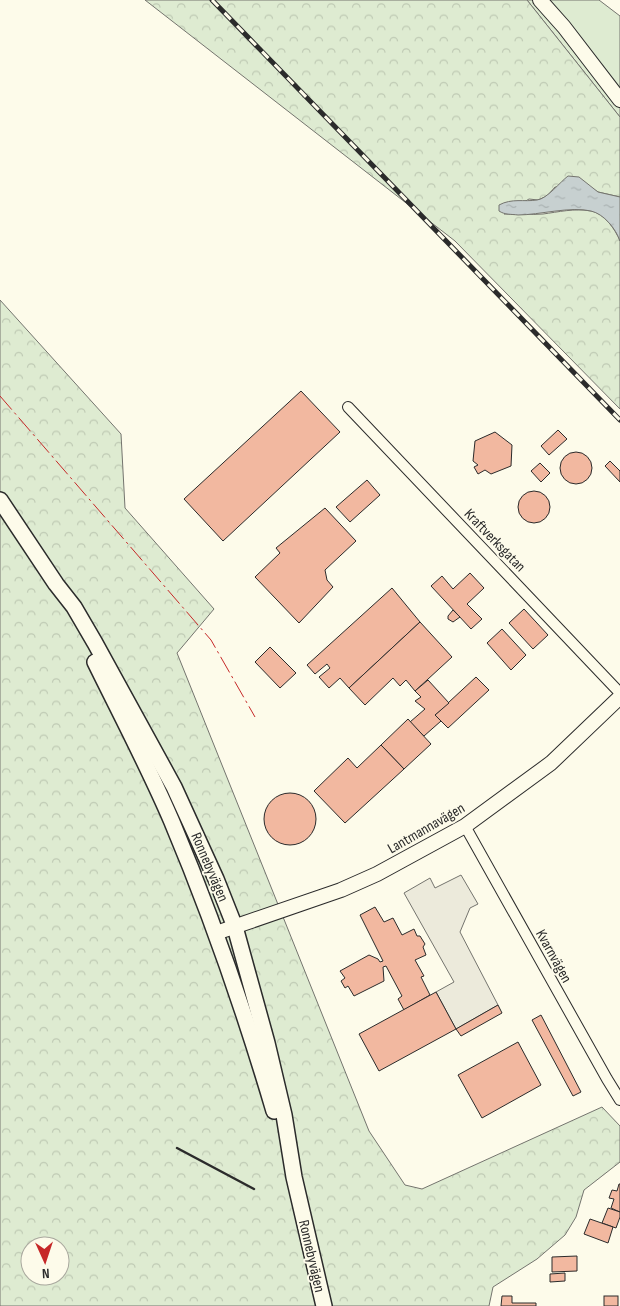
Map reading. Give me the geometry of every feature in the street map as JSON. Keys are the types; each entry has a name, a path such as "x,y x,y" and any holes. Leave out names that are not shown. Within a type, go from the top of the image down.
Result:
{"main road":[{"name":"Ronnebyvägen","path":"0,500 56,584 74,607 95,643 174,787 216,879 235,926 267,1043 284,1115 294,1177"},
{"name":"Ronnebyvägen","path":"56,584 66,610 135,741 172,822 216,933 246,1017 294,1177 324,1306"}],"street":[{"path":"540,0 564,27 620,100"},
{"name":"Kraftverksgatan","path":"348,407 620,693"},
{"name":"Lantmannavägen","path":"216,933 341,890 378,874 466,826 551,763 620,697"},
{"name":"Kvarnvägen","path":"466,826 519,925 606,1079 620,1100"}],"green space":[{"path":"145,0 527,0 620,117 620,197 598,192 590,187 555,187 547,196 538,200 529,199 504,214 538,214 585,210 596,212 605,218 615,232 620,241 620,409 455,241"},
{"path":"527,0 599,0 620,16 620,117"},
{"path":"0,300 121,434 125,508 214,609 177,653 369,1131 405,1185 422,1189 602,1107 620,1126 620,1162 584,1190 576,1217 565,1235 537,1259 493,1287 489,1306 0,1306"}],"shaded area":[{"path":"461,875 478,904 470,908 460,932 498,1005 456,1029 436,992 454,982 404,893 430,878 435,888"}],"water":[{"path":"568,176 579,177 598,192 620,197 620,241 609,223 600,215 591,211 565,210 518,215 499,211 499,205 504,203 541,199"}],"building":[{"path":"301,391 340,432 223,541 184,499"},
{"path":"558,430 567,439 549,455 541,446"},
{"path":"495,432 512,445 511,466 491,474 485,470 478,474 474,467 478,465 473,461 475,441"},
{"path":"576,452 588,456 592,468 588,480 576,484 564,480 560,468 564,456"},
{"path":"610,461 620,471 620,482 605,466"},
{"path":"540,463 550,473 541,482 531,471"},
{"path":"367,480 380,495 350,522 336,507"},
{"path":"534,491 546,495 550,507 546,519 534,523 522,519 518,507 522,495"},
{"path":"325,508 356,541 325,570 327,580 333,587 299,623 255,577 280,553 276,548"},
{"path":"470,573 484,588 467,604 482,619 471,629 431,586 442,576 453,589"},
{"path":"392,588 420,622 349,688 340,678 329,688 319,677 330,668 327,664 315,674 307,665"},
{"path":"524,609 548,635 533,649 509,623"},
{"path":"453,610 460,617 453,622 448,619 448,616"},
{"path":"420,622 452,657 415,691 406,680 400,686 393,678 365,705 349,688"},
{"path":"502,629 526,655 511,670 487,643"},
{"path":"270,647 296,673 280,688 255,662"},
{"path":"476,677 489,690 448,728 435,715"},
{"path":"428,680 449,703 435,715 441,721 424,736 410,722 425,709 415,701 421,697 415,691"},
{"path":"408,719 431,744 404,769 381,745"},
{"path":"381,745 404,769 345,823 314,791 348,758 357,768"},
{"path":"285,793 295,793 304,797 312,805 316,819 312,833 304,841 295,845 285,845 276,841 268,833 264,824 264,814 268,805 276,797"},
{"path":"375,907 384,922 393,918 402,935 414,929 417,936 420,936 425,944 423,947 426,955 415,960 424,976 421,977 430,995 404,1010 398,999 402,996 386,966 383,967 384,981 354,996 348,986 345,988 341,981 345,978 340,971 369,955 380,962 383,961 360,915"},
{"path":"436,992 456,1029 379,1071 359,1034"},
{"path":"498,1005 502,1013 461,1036 456,1029"},
{"path":"541,1015 581,1092 573,1096 532,1020"},
{"path":"518,1042 541,1085 482,1118 458,1075"},
{"path":"619,1184 620,1212 611,1208 614,1199 609,1198 612,1190 617,1191"},
{"path":"608,1208 620,1212 616,1228 602,1223"},
{"path":"590,1219 613,1227 608,1243 584,1234"},
{"path":"577,1256 577,1271 552,1272 552,1257"},
{"path":"565,1273 565,1281 550,1282 550,1274"},
{"path":"502,1296 512,1296 512,1303 536,1303 536,1306 501,1306"},
{"path":"604,1296 618,1296 618,1306 604,1306"}],"railway":[{"path":"212,0 620,420"}],"wall":[{"path":"177,1148 254,1189"}],"power":[{"path":"0,396 211,640 255,717"}]}
